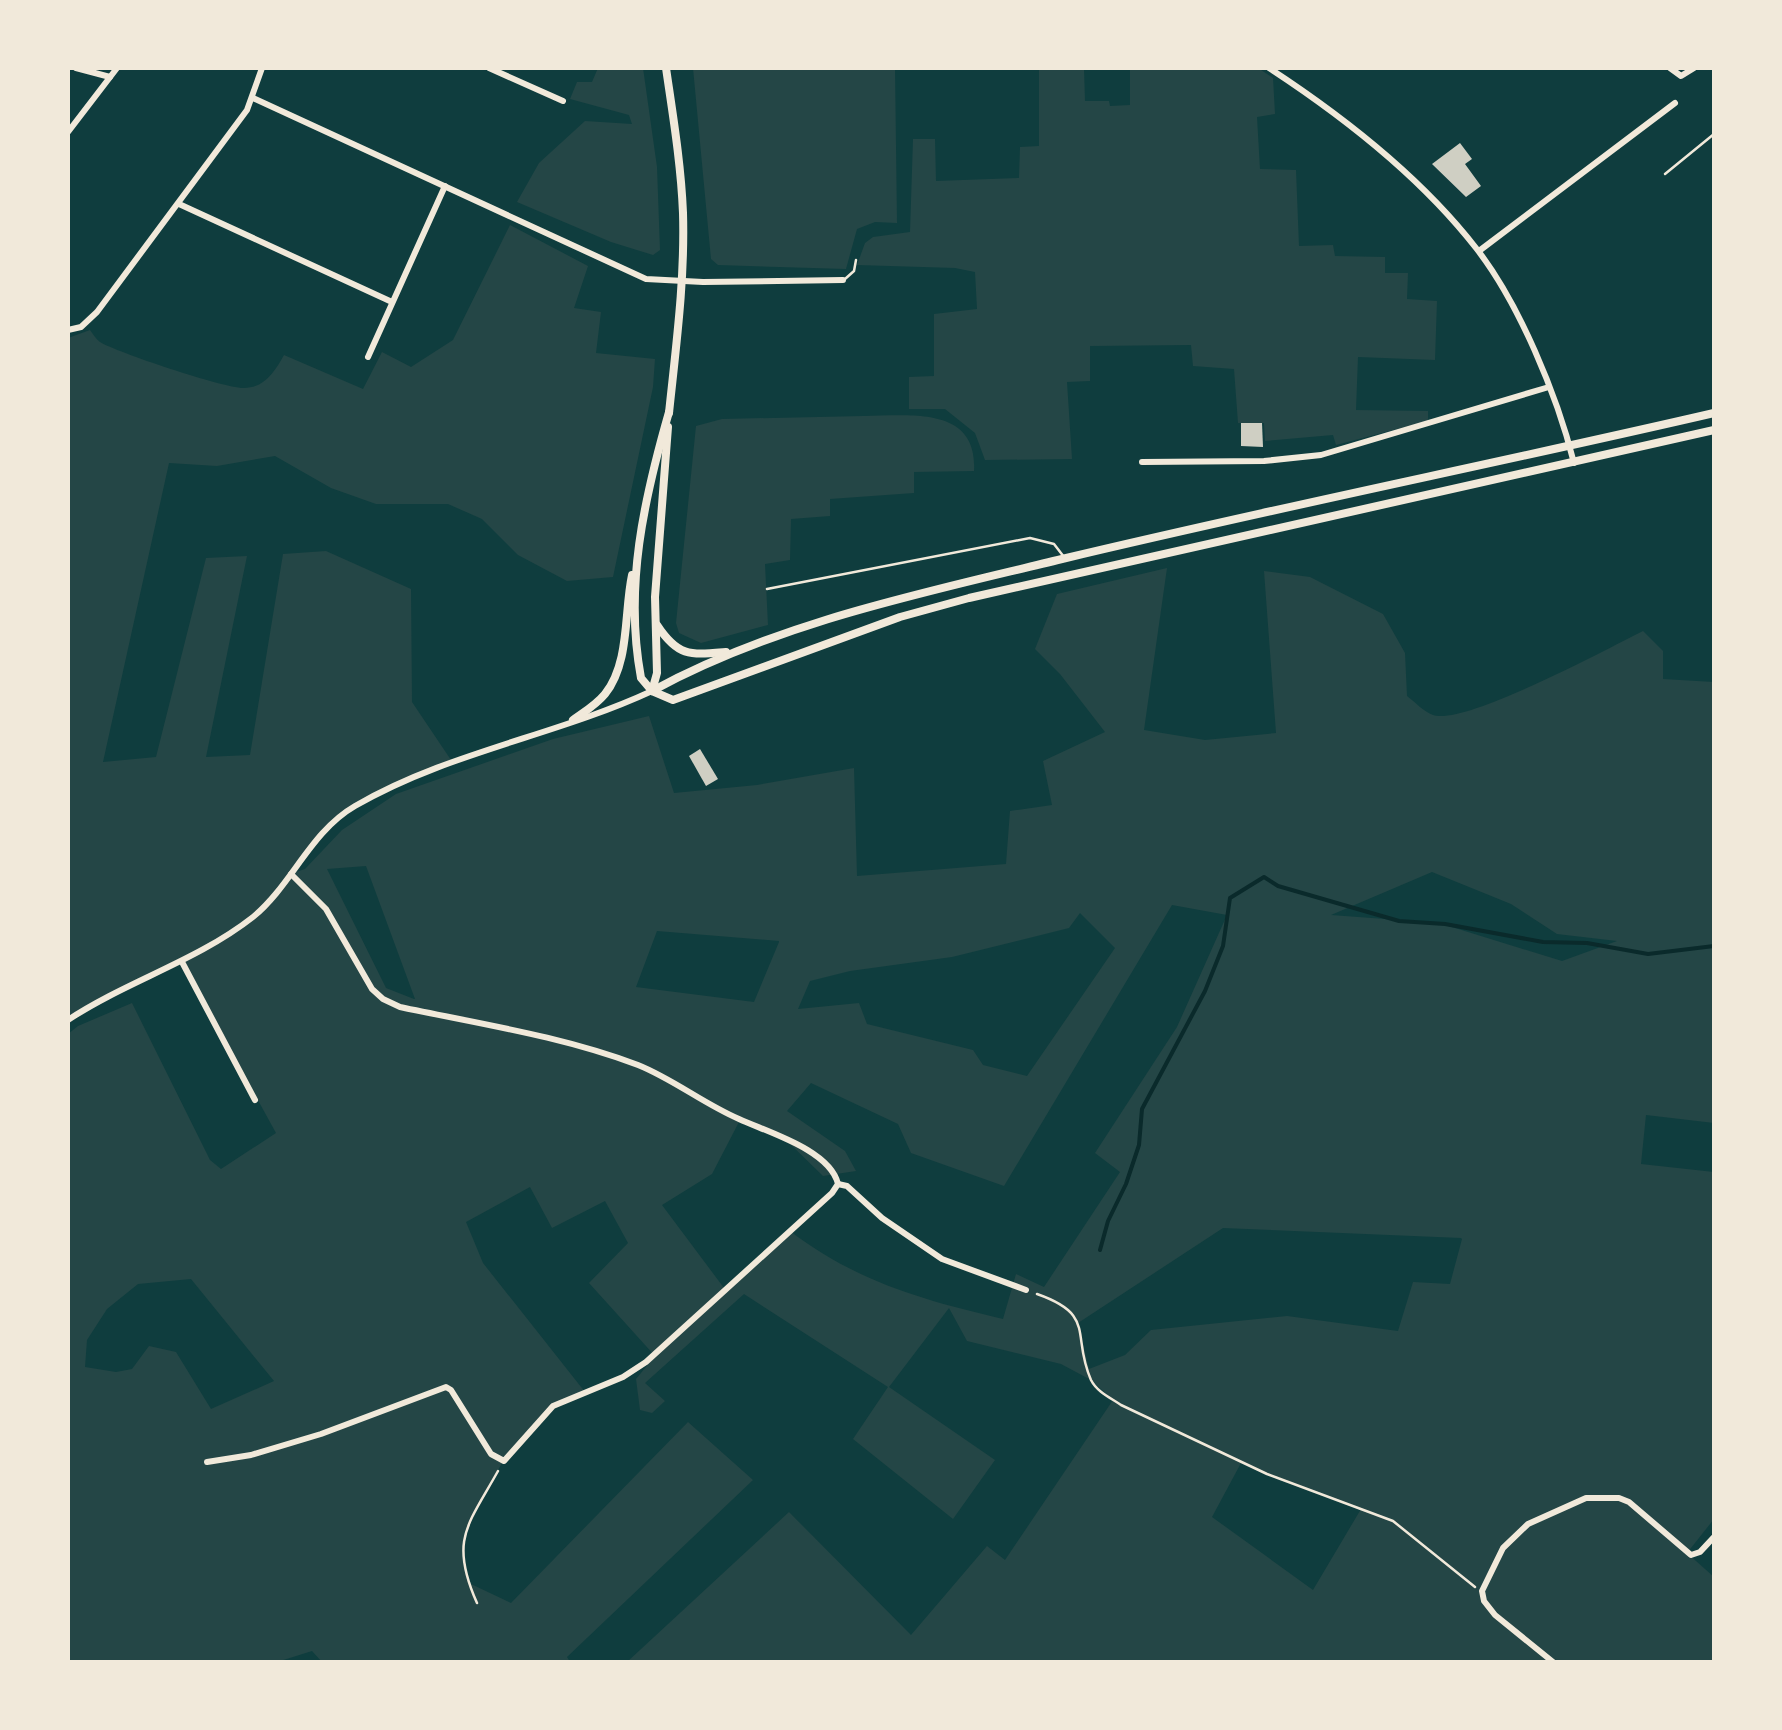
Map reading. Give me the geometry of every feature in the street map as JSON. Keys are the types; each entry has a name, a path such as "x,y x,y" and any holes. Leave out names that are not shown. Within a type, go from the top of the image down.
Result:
{"street":[{"path":"76,68 110,77"},
{"path":"68,132 117,68"},
{"path":"68,330 81,326 97,312 178,204 253,98 262,68"},
{"path":"489,68 562,100"},
{"path":"652,691 657,672 655,622 682,282 681,171 666,68"},
{"path":"1268,68 1412,178 1478,250 1511,302 1549,387 1574,463"},
{"path":"1670,68 1681,76 1694,68"},
{"path":"253,98 638,276 682,282 843,280"},
{"path":"1478,250 1675,103"},
{"path":"368,357 445,186"},
{"path":"178,204 392,302"},
{"path":"1142,462 1264,461 1320,455 1549,387"},
{"path":"573,720 595,704 612,684 621,652 649,480 670,412"},
{"path":"68,1020 182,962 235,930 258,912 326,830 350,808 452,760 652,691 771,636 937,588 1714,413"},
{"path":"635,561 640,671 644,683 664,698 683,699 883,623 969,598 1714,430"},
{"path":"655,622 672,645 684,652 730,652"},
{"path":"207,1462 251,1455 320,1434 446,1387 491,1454 504,1461 553,1406 622,1378 646,1362 838,1184 824,1162 805,1148 704,1103 641,1066 530,1033 400,1007 383,999 372,989 326,910 290,874"},
{"path":"182,962 255,1100"},
{"path":"838,1184 847,1186 882,1218 942,1259 1026,1290"},
{"path":"1553,1662 1495,1616 1484,1601 1484,1581 1503,1548 1528,1524 1586,1498 1607,1496 1628,1502 1691,1555 1700,1552 1714,1537"}],"lane":[{"path":"1665,174 1714,134"},
{"path":"843,280 850,276 856,260"},
{"path":"766,589 988,543 1030,538 1054,544 1065,558"}],"path":[{"path":"1026,1290 1055,1300 1076,1317 1092,1380 1099,1390 1121,1405 1254,1468 1393,1521 1475,1588 1484,1601"},
{"path":"477,1604 465,1568 464,1533 504,1461"}],"shaded area":[{"path":"598,68 643,68 657,167 660,250 653,255 611,242 517,202 539,163 585,121 632,124 629,115 570,99 577,82 592,82"},
{"path":"693,68 895,68 897,223 875,222 857,229 846,269 718,265 711,259"},
{"path":"1039,68 1084,68 1085,101 1109,101 1110,106 1130,105 1130,68 1258,68 1273,78 1275,114 1257,117 1260,169 1296,170 1299,246 1333,245 1335,256 1385,257 1385,273 1408,273 1407,299 1437,301 1435,360 1358,357 1356,410 1428,411 1428,421 1336,445 1333,435 1265,441 1264,423 1238,423 1234,369 1193,366 1191,345 1090,346 1090,381 1067,382 1072,459 985,460 975,433 945,409 909,409 909,377 934,376 934,314 977,309 975,272 857,265 865,243 873,237 910,232 913,139 935,139 936,181 1019,178 1020,147 1039,146"},
{"path":"510,225 588,266 574,308 601,312 596,353 655,359 653,387 613,577 567,581 518,555 482,519 448,504 376,504 331,488 275,456 217,466 169,463 103,762 156,757 206,558 247,556 206,757 250,755 283,554 326,551 411,589 412,702 451,760 351,808 326,830 293,873 305,869 342,830 396,794 553,739 649,716 674,793 757,785 854,768 857,876 1006,864 1010,811 1052,805 1043,761 1105,732 1035,649 1057,594 1167,568 1144,730 1205,740 1276,733 1264,571 1310,577 1383,614 1405,653 1407,696 1433,715 1450,715 1504,698 1643,631 1663,651 1663,679 1714,682 1714,1123 1646,1115 1641,1164 1714,1172 1714,1519 1687,1553 1714,1577 1714,1662 627,1662 789,1512 911,1635 987,1546 1005,1560 1113,1400 1091,1380 1061,1364 967,1341 949,1308 889,1387 995,1460 953,1519 853,1439 888,1387 744,1294 645,1383 665,1401 652,1413 640,1410 636,1379 655,1356 589,1283 628,1243 605,1201 552,1228 530,1187 466,1222 483,1263 585,1392 553,1406 503,1461 464,1533 465,1568 471,1584 511,1603 688,1422 753,1480 567,1657 570,1662 322,1662 312,1651 277,1662 68,1662 68,1034 132,1003 210,1160 221,1169 276,1133 182,962 84,1009 68,1025 68,338 90,330 100,342 127,354 233,387 264,382 284,355 363,389 382,352 411,367 453,340","holes":["366,866 415,999 386,988 327,869","1432,872 1511,904 1557,934 1617,941 1562,961 1439,923 1331,915","1172,905 1227,915 1177,1027 1095,1153 1120,1172 1044,1287 1016,1274 1003,1319 892,1287 840,1264 790,1231 724,1288 662,1205 712,1174 740,1120 784,1138 823,1176 856,1171 845,1151 787,1111 811,1083 898,1124 911,1153 1004,1186","1080,913 1115,948 1027,1076 983,1065 973,1050 867,1024 859,1003 798,1009 810,981 850,971 952,957 1069,928","657,931 779,941 754,1002 636,987","1223,1228 1462,1239 1450,1284 1413,1282 1398,1331 1287,1316 1151,1330 1125,1355 1089,1369 1078,1323","191,1279 274,1381 211,1409 176,1352 149,1346 132,1369 116,1372 85,1367 87,1340 107,1309 138,1284","1241,1463 1361,1509 1313,1590 1212,1517"]},
{"path":"919,416 953,425 965,435 972,450 974,471 914,472 914,493 830,499 830,516 791,519 790,560 765,564 768,625 701,643 679,633 676,623 696,426 722,419"}],"building":[{"path":"1460,143 1472,159 1465,164 1481,186 1466,197 1432,164"},
{"path":"1241,423 1262,423 1263,447 1241,446"},
{"path":"700,749 718,779 706,786 689,756"}],"waterway":[{"path":"1100,1250 1139,1145 1142,1109 1205,991 1223,946 1230,898 1264,877 1278,886 1399,921 1445,924 1543,942 1587,943 1648,954 1714,946"}]}
